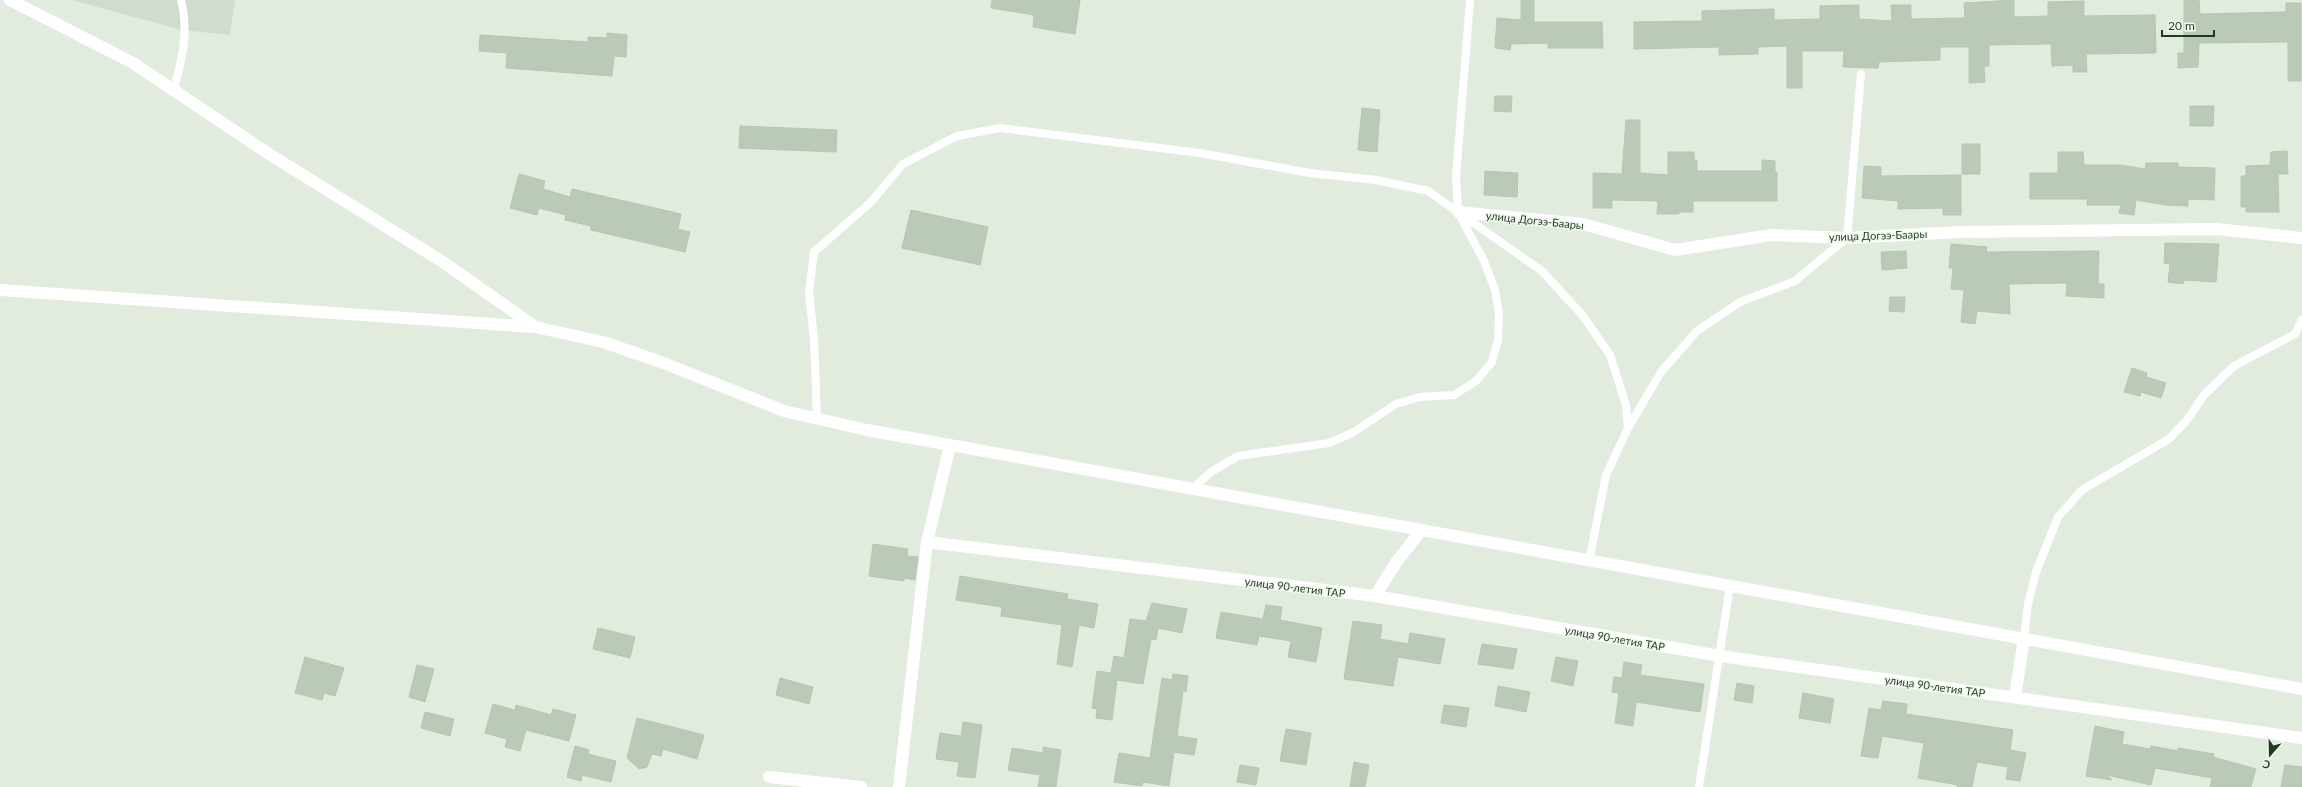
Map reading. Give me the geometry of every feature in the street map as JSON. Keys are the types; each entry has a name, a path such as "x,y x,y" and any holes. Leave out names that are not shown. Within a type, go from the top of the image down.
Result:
{"street":[{"path":"10,0 133,63 269,154 443,262 535,327"},
{"name":"улица Догээ-Баары","path":"1458,212 1583,224 1675,250 1772,235 1847,238 1960,232 2216,229 2302,238"},
{"path":"0,290 535,327 603,342 661,362 784,411 817,419 950,445 2302,689"},
{"path":"899,787 927,542 950,445"},
{"path":"1375,596 1397,561 1421,530"},
{"name":"улица 90-летия ТАР","path":"927,542 1375,596 1720,656 2302,738"},
{"path":"2014,698 2024,638"},
{"path":"769,777 861,787"}],"lane":[{"path":"174,90 182,58 185,34 184,13 181,0"},
{"path":"1192,489 1211,472 1238,456 1329,443 1352,433 1396,404 1420,397 1454,395 1476,381 1492,362 1498,340 1499,314 1495,290 1484,260 1458,212 1456,177 1470,0"},
{"path":"1589,561 1606,475 1628,428 1661,372 1697,331 1740,302 1795,281 1847,238 1861,74"},
{"path":"817,419 814,339 809,293 814,252 871,202 903,164 957,136 1000,128 1082,136 1200,152 1310,173 1376,180 1428,191 1542,271 1583,316 1610,355 1626,405 1628,428"},
{"path":"2024,638 2028,604 2036,572 2058,517 2082,490 2169,439 2187,420 2204,395 2234,366 2295,334 2302,320"},
{"path":"1699,787 1730,586"}],"shaded area":[{"path":"72,0 235,0 230,35 182,30"}],"building":[{"path":"992,0 1080,0 1075,34 1033,27 1034,15 991,8"},
{"path":"1521,0 1534,0 1534,22 1602,22 1603,48 1548,48 1548,43 1511,44 1510,50 1495,48 1497,18 1521,20"},
{"path":"2014,0 2014,17 2048,16 2048,2 2084,1 2084,16 2155,15 2156,53 2086,54 2087,72 2073,72 2073,65 2052,66 2051,44 1989,45 1989,66 1984,66 1985,82 1969,83 1969,47 1940,47 1940,60 1879,62 1878,68 1843,67 1844,51 1802,51 1802,88 1787,88 1787,46 1758,47 1758,54 1719,55 1719,47 1634,49 1634,22 1702,21 1702,11 1774,9 1774,20 1820,19 1820,6 1859,5 1859,19 1892,21 1891,5 1911,5 1911,19 1965,18 1964,3"},
{"path":"2184,0 2199,0 2200,14 2286,12 2286,3 2301,3 2301,81 2288,81 2288,42 2199,43 2198,67 2178,68 2178,53 2184,53"},
{"path":"607,33 627,35 626,57 614,56 612,76 506,68 507,53 479,51 480,35 588,42 588,37 607,38"},
{"path":"1495,96 1512,96 1511,112 1494,111"},
{"path":"2190,106 2214,106 2213,126 2190,126"},
{"path":"1362,108 1380,110 1377,152 1358,150"},
{"path":"1626,120 1640,120 1640,173 1668,175 1668,152 1694,152 1694,160 1697,160 1697,171 1762,171 1762,160 1775,161 1775,172 1777,172 1777,201 1693,201 1693,212 1679,212 1679,214 1657,214 1658,201 1612,200 1612,208 1593,208 1593,173 1622,174"},
{"path":"740,126 837,130 836,152 739,148"},
{"path":"1962,144 1980,144 1980,174 1962,174"},
{"path":"2287,151 2288,174 2278,174 2279,212 2246,212 2246,207 2241,207 2241,176 2246,176 2246,166 2270,165 2271,152"},
{"path":"2058,152 2083,152 2084,165 2121,165 2145,169 2146,163 2178,163 2178,167 2215,168 2214,200 2188,199 2188,206 2166,205 2136,200 2134,215 2119,213 2121,205 2087,205 2087,199 2030,199 2030,173 2058,173"},
{"path":"1864,166 1881,167 1881,176 1961,175 1961,215 1943,215 1943,208 1898,209 1898,201 1862,198"},
{"path":"1485,171 1518,173 1517,197 1484,195"},
{"path":"519,174 545,181 543,189 570,197 572,189 681,214 678,229 690,232 685,252 591,230 591,226 565,220 566,215 539,208 537,215 510,208"},
{"path":"911,210 988,227 980,265 902,248"},
{"path":"2165,243 2219,244 2216,282 2184,280 2183,284 2168,282 2170,264 2164,263"},
{"path":"1951,244 1987,247 1986,252 2099,251 2098,284 2104,284 2104,298 2066,296 2067,283 2009,284 2010,314 1977,311 1975,324 1961,322 1964,290 1951,289 1953,268 1949,268"},
{"path":"1906,251 1907,268 1882,270 1881,252"},
{"path":"1890,297 1905,297 1904,312 1889,311"},
{"path":"2132,368 2147,373 2146,377 2166,383 2161,398 2141,392 2140,396 2124,392"},
{"path":"873,544 908,549 907,556 918,557 915,580 904,578 904,581 869,576"},
{"path":"960,576 1068,594 1067,599 1098,604 1094,628 1079,625 1072,667 1057,664 1062,625 1001,616 1002,607 956,600"},
{"path":"1152,603 1187,609 1182,633 1158,628 1156,640 1151,639 1143,684 1117,680 1112,720 1096,718 1097,709 1092,708 1097,671 1111,673 1114,656 1124,658 1130,619 1146,621"},
{"path":"1266,605 1282,607 1280,620 1322,628 1316,662 1288,657 1291,641 1259,636 1257,645 1216,638 1221,612 1263,619"},
{"path":"1353,621 1382,625 1380,639 1408,644 1410,633 1445,639 1440,664 1398,657 1393,686 1344,679"},
{"path":"598,628 635,637 630,658 593,649"},
{"path":"1482,644 1517,649 1513,669 1478,664"},
{"path":"305,657 344,668 335,696 324,693 322,700 295,693"},
{"path":"1556,657 1578,661 1573,686 1551,681"},
{"path":"1624,662 1642,665 1640,675 1704,684 1700,712 1636,702 1633,726 1615,723 1619,693 1612,692 1614,677 1622,678"},
{"path":"417,665 434,669 425,702 409,697"},
{"path":"1173,674 1188,676 1186,692 1183,691 1177,736 1197,739 1194,755 1174,752 1169,786 1143,782 1142,786 1114,782 1119,753 1150,758 1162,678 1172,680"},
{"path":"780,678 813,687 809,704 776,695"},
{"path":"1737,683 1754,686 1752,703 1734,700"},
{"path":"1498,686 1530,692 1526,712 1495,706"},
{"path":"1803,693 1834,699 1830,723 1799,718"},
{"path":"1883,701 1907,704 1906,714 2013,730 2010,750 2026,753 2020,781 2006,779 2008,767 1977,762 1972,787 1957,787 1958,785 1918,778 1924,743 1882,736 1878,758 1861,756 1869,708 1881,710"},
{"path":"493,704 515,710 516,705 551,715 553,709 576,715 569,741 526,730 520,751 505,747 507,739 485,733"},
{"path":"1444,705 1469,708 1466,727 1441,723"},
{"path":"425,712 454,719 450,736 421,728"},
{"path":"637,718 704,735 697,759 663,749 661,756 652,754 647,767 639,769 627,758"},
{"path":"963,722 982,725 975,778 957,776 959,762 936,759 940,733 961,736"},
{"path":"2095,726 2124,732 2122,744 2150,749 2151,746 2178,751 2178,748 2214,754 2213,757 2256,769 2251,787 2210,787 2212,778 2155,768 2151,785 2107,775 2112,780 2086,776"},
{"path":"1286,729 1311,733 1306,765 1280,761"},
{"path":"575,746 589,750 588,754 616,761 611,782 582,775 581,781 567,777"},
{"path":"1043,747 1061,750 1056,787 1038,787 1040,775 1008,770 1012,748 1043,753"},
{"path":"1354,762 1369,765 1365,787 1350,787"},
{"path":"1240,765 1259,768 1256,785 1237,782"},
{"path":"2285,765 2302,767 2302,787 2281,787"}]}
